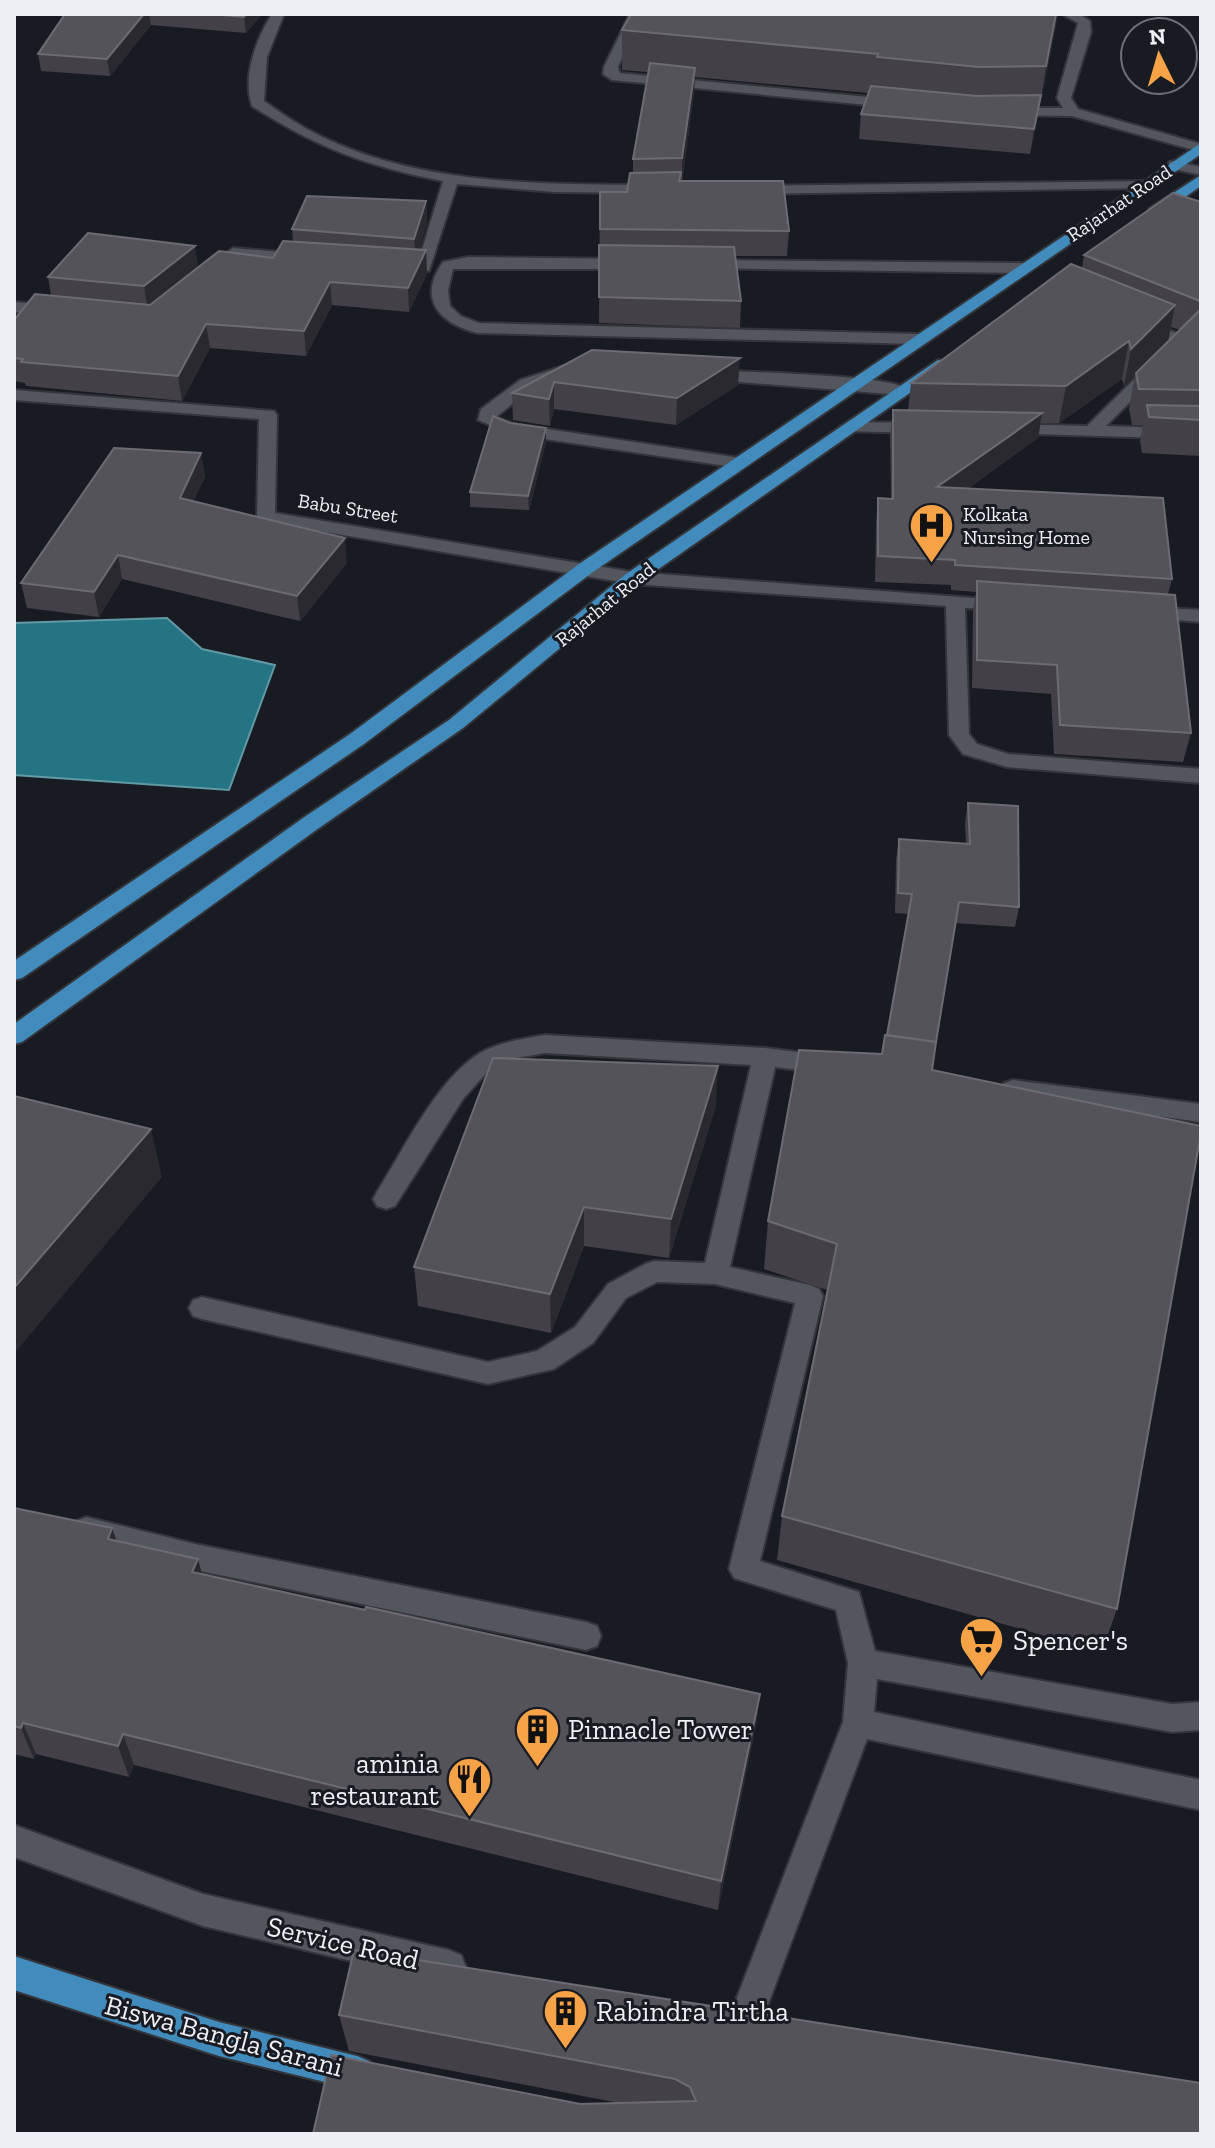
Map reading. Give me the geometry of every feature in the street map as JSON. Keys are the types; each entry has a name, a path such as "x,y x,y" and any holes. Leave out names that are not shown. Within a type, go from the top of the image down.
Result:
{"main road":[{"name":"Rajarhat Road","path":"14,972 357,739 586,568 1200,148"},
{"name":"Rajarhat Road","path":"1137,225 1201,179"},
{"name":"Rajarhat Road","path":"14,1036 311,823 456,724 633,578 952,356"},
{"name":"Biswa Bangla Sarani","path":"14,1973 120,2010 219,2039 383,2078"}],"street":[{"path":"278,14 270,26 256,65 257,103 280,121 325,143 382,163 451,179 554,189 679,189"},
{"path":"636,14 611,67 610,74 617,77 916,106"},
{"path":"1068,14 1084,21 1084,32 1064,98 1073,112"},
{"path":"996,112 1073,112 1200,148"},
{"path":"1174,165 1201,171"},
{"path":"393,266 424,268 451,179"},
{"path":"742,190 1145,185"},
{"path":"199,282 233,253 329,261"},
{"path":"640,264 468,262 448,265 442,275 439,302 448,317 477,328 919,339"},
{"path":"687,265 1024,268"},
{"path":"14,307 76,313"},
{"path":"1126,317 1184,340"},
{"path":"1093,430 1184,340 1201,331"},
{"path":"575,368 526,384 487,413 487,420 511,429 740,463"},
{"path":"685,373 902,390"},
{"name":"Babu Street","path":"14,395 268,415 266,517 586,568"},
{"path":"849,427 940,428"},
{"path":"986,429 1201,434"},
{"path":"586,568 633,578 1032,606"},
{"path":"955,602 959,735 970,749 1007,760 1201,776"},
{"path":"1124,612 1201,616"},
{"path":"386,1199 459,1087 482,1063 514,1049 545,1044 765,1057 858,1069"},
{"path":"715,1274 765,1057"},
{"path":"983,1085 1201,1113"},
{"path":"202,1308 488,1373 544,1361 584,1335 617,1291 654,1271 715,1274 810,1296 744,1569 849,1601 863,1663 858,1722 742,2026"},
{"path":"59,1524 195,1557 586,1636"},
{"path":"863,1663 1172,1718 1201,1716"},
{"path":"858,1722 1201,1795"},
{"name":"Service Road","path":"14,1841 203,1910 474,1973"}],"water":[{"path":"167,618 202,649 275,665 229,790 14,775 14,623"}],"building":[{"path":"65,14 144,14 107,59 38,54"},
{"path":"210,14 246,14 244,17"},
{"path":"631,14 1056,14 1046,66 979,67 877,57 878,54 622,30"},
{"path":"650,63 695,68 682,158 633,159"},
{"path":"871,86 977,96 1041,95 1034,129 861,114"},
{"path":"681,172 679,181 783,181 789,231 600,229 600,192 627,192 630,173"},
{"path":"1173,193 1201,202 1201,390 1139,389 1136,373 1200,310 1200,301 1084,255"},
{"path":"307,196 426,201 414,239 292,229"},
{"path":"88,233 195,246 144,286 48,277"},
{"path":"283,241 426,250 408,288 330,282 304,331 206,324 178,376 21,362 23,359 14,358 14,320 35,294 150,305 219,251 273,258"},
{"path":"599,245 734,247 741,301 599,297"},
{"path":"1071,264 1175,305 1131,349 1129,341 1066,386 911,383"},
{"path":"592,350 740,358 677,398 554,382 549,399 512,393"},
{"path":"1147,405 1201,406 1201,420 1149,417"},
{"path":"893,410 1042,413 937,487 1163,498 1172,579 955,565 955,560 878,556 878,498 893,499"},
{"path":"493,416 510,423 546,428 528,496 470,492"},
{"path":"114,448 201,453 180,498 345,538 297,596 118,555 94,592 21,583"},
{"path":"977,581 1175,595 1191,733 1060,725 1057,665 977,660"},
{"path":"968,803 1018,806 1019,907 959,902 936,1042 887,1035 912,894 898,893 899,839 970,844"},
{"path":"885,1035 936,1042 932,1070 1201,1126 1117,1609 782,1516 837,1244 768,1221 799,1050 882,1054"},
{"path":"493,1058 718,1066 671,1219 584,1207 550,1294 414,1267"},
{"path":"14,1096 151,1129 14,1288"},
{"path":"14,1508 112,1528 108,1539 198,1559 192,1572 760,1694 721,1881 123,1734 118,1746 23,1723 21,1728 14,1726"},
{"name":"Rabindra Tirtha","path":"354,1950 1201,2083 1201,2134 313,2134 331,2055 580,2104 696,2101 690,2087 675,2079 339,2015"}],"place":[{"name":"Kolkata Nursing Home","path":"932,565"},
{"name":"Spencer's","path":"982,1679"},
{"name":"Pinnacle Tower","path":"537,1768"},
{"name":"aminia restaurant","path":"470,1818"},
{"name":"Rabindra Tirtha","path":"565,2050"}]}
